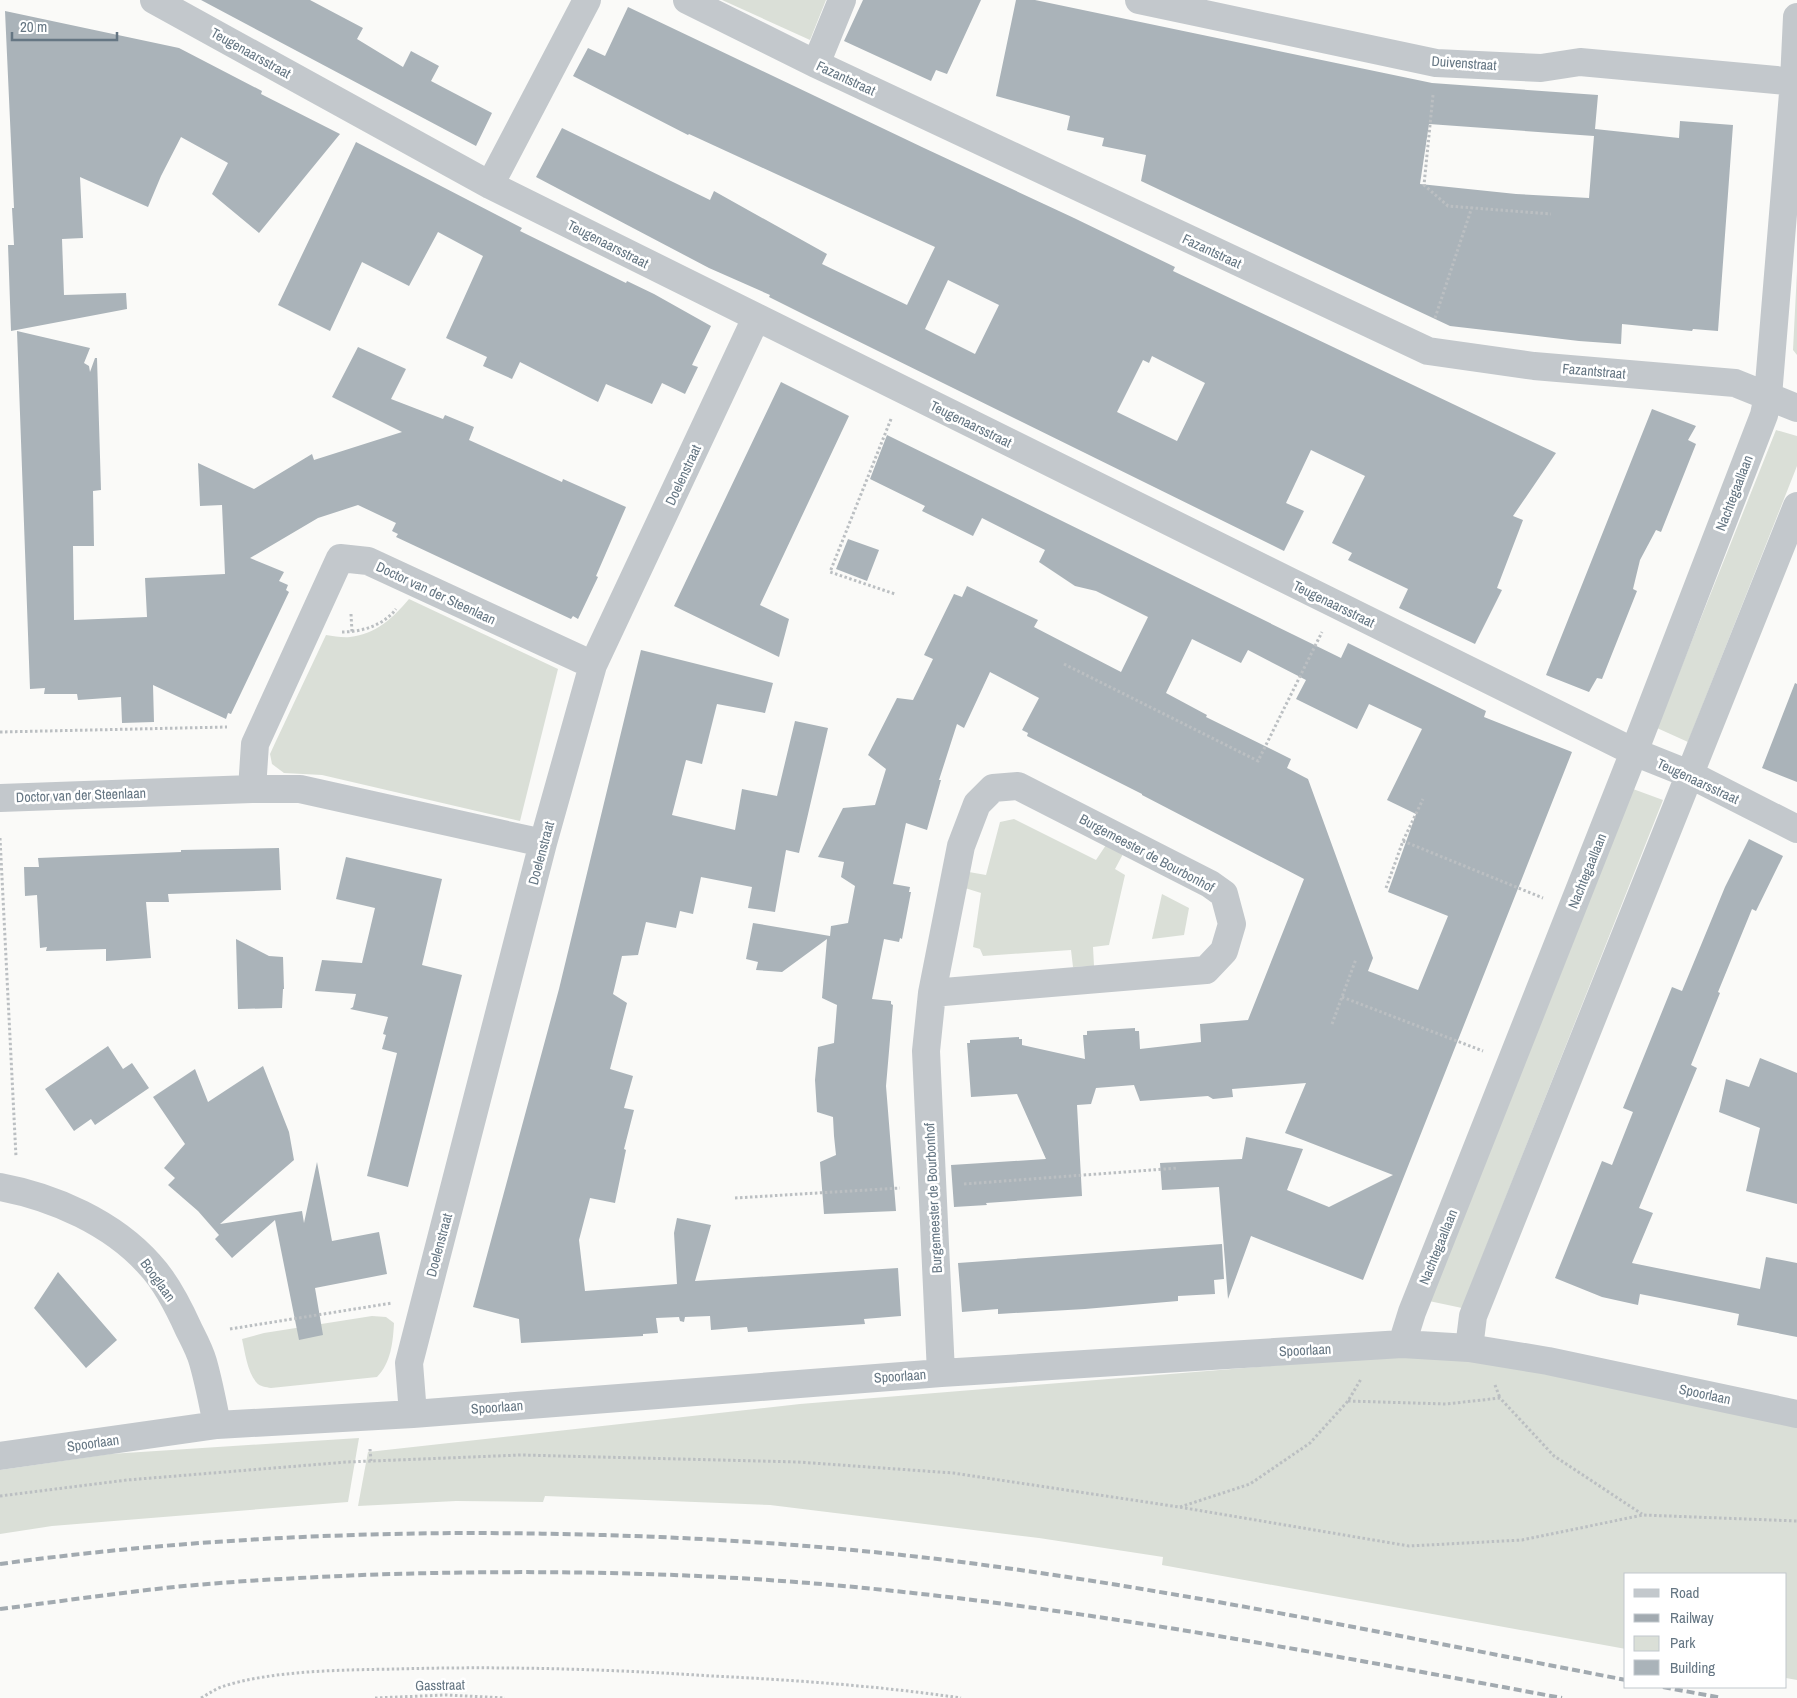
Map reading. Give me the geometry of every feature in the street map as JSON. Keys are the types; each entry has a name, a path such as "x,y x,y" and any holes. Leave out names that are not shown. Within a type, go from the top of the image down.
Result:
{"street":[{"name":"Teugenaarsstraat","path":"154,0 490,185 1335,605 1634,752 1689,774 1797,829"},
{"path":"490,185 587,0"},
{"name":"Fazantstraat","path":"687,0 816,64 1428,351 1534,366 1735,383 1768,396"},
{"path":"816,64 842,0"},
{"name":"Duivenstraat","path":"1139,0 1436,62 1541,68 1580,62 1795,82"},
{"name":"Nachtegaallaan","path":"1391,1345 1412,1312 1572,910 1764,415 1768,396 1795,82 1797,17"},
{"name":"Doelenstraat","path":"413,1414 409,1363 543,843 593,665 756,318"},
{"path":"1768,396 1797,408"},
{"path":"1469,1348 1473,1316 1797,506"},
{"name":"Doctor van der Steenlaan","path":"252,789 255,744 340,558 368,561 593,665"},
{"name":"Burgemeester de Bourbonhof","path":"932,993 1206,970 1224,951 1232,924 1224,894 1210,884 1018,786 993,788 977,804 961,846 932,993 926,1051 941,1373"},
{"name":"Doctor van der Steenlaan","path":"0,798 300,789 543,843"},
{"name":"Booglaan","path":"9,1188 51,1201 95,1222 134,1248 152,1266 181,1312 203,1360 212,1394 217,1425"},
{"name":"Spoorlaan","path":"0,1456 217,1425 413,1414 941,1373 1391,1345 1469,1348 1548,1361 1797,1414"}],"path":[{"path":"1436,62 1424,186 1448,206 1551,214"},
{"path":"1428,351 1432,327 1472,208"},
{"path":"895,594 830,572 885,431 905,392"},
{"path":"310,627 326,632 352,632 372,627 384,621 394,612 414,582"},
{"path":"1064,664 1258,761 1335,605"},
{"path":"0,732 230,727 255,744"},
{"path":"1386,888 1403,841 1423,799"},
{"path":"0,838 9,1188"},
{"path":"1403,841 1572,910"},
{"path":"1332,1024 1356,960"},
{"path":"1342,997 1512,1062"},
{"path":"735,1198 1178,1168"},
{"path":"230,1329 425,1298"},
{"path":"1179,1507 1250,1484 1310,1443 1348,1401 1391,1345"},
{"path":"1348,1401 1446,1404 1500,1398 1554,1456 1643,1515"},
{"path":"0,1496 127,1480 346,1462 521,1454 798,1462 953,1473 1179,1507 1409,1546 1522,1540 1643,1515 1797,1521"},
{"path":"201,1698 220,1687 266,1677 354,1670 433,1668 637,1671 836,1684 961,1698"},
{"name":"Gasstraat","path":"375,1698 445,1695 505,1698"}],"green space":[{"path":"722,0 826,0 810,40"},
{"path":"1797,271 1797,355 1793,350"},
{"path":"1776,430 1797,436 1797,466 1688,742 1657,728"},
{"path":"409,599 558,669 520,821 322,775 284,773 272,764 270,754 326,635 347,637 376,629 397,613"},
{"path":"1633,789 1663,800 1462,1308 1429,1301"},
{"path":"1014,819 1096,860 1106,845 1123,854 1115,869 1125,875 1109,945 1093,947 1094,966 1073,967 1071,950 983,956 980,949 973,947 981,893 965,888 969,872 986,875 1000,822"},
{"path":"1162,894 1189,908 1184,935 1152,939"},
{"path":"372,1316 386,1317 394,1323 392,1345 388,1359 377,1377 271,1388 258,1384 250,1372 242,1339 264,1333"},
{"path":"1415,1354 1489,1357 1797,1416 1797,1680 1787,1678 1787,1573 1624,1573 1624,1649 1162,1565 1163,1557 1039,1538 770,1505 545,1496 543,1502 456,1501 358,1506 368,1452 800,1404"},
{"path":"359,1438 348,1502 52,1526 0,1534 0,1470 110,1454"}],"building":[{"path":"201,0 310,0 363,28 357,39 403,67 411,51 439,66 431,81 492,113 476,146"},
{"path":"863,0 981,0 947,74 936,70 931,81 844,41"},
{"path":"1016,0 1035,0 1432,83 1598,95 1595,129 1679,138 1680,121 1733,125 1718,331 1693,329 1692,331 1622,324 1621,344 1450,326 1141,181 1146,155 1102,146 1104,138 1067,130 1070,116 996,96","holes":["1429,124 1594,136 1589,198 1516,194 1420,184"]},
{"path":"628,7 1074,218 1175,267 1173,271 1556,453 1513,516 1523,520 1497,588 1502,590 1475,644 1399,608 1408,589 1348,560 1352,553 1332,543 1365,476 1311,450 1286,503 1304,511 1284,551 809,317 769,297 770,295 709,268 536,177 562,128 710,200 714,191 827,254 822,264 907,305 935,247 688,135 573,76 588,48 605,56","holes":["948,280 999,305 975,354 925,329","1152,356 1205,383 1177,441 1117,412 1143,360 1149,363"]},
{"path":"5,11 179,48 262,91 261,94 340,134 259,233 212,194 228,163 181,137 148,207 80,177 83,238 62,239 64,295 126,293 127,309 11,331 8,245 14,245 12,208 14,208"},
{"path":"356,142 522,228 520,231 626,283 627,281 654,294 711,326 692,365 698,367 685,394 662,383 652,404 606,384 598,402 520,362 512,379 483,366 487,357 446,338 483,256 438,232 409,286 362,262 330,331 278,305"},
{"path":"17,331 90,348 84,363 89,366 90,372 95,358 97,358 101,490 93,491 94,546 73,546 74,620 147,617 145,578 225,574 222,505 200,506 198,463 254,489 312,454 314,460 402,432 332,397 358,347 406,369 391,399 443,419 445,415 474,427 469,440 562,482 563,479 626,507 596,576 598,577 578,619 573,616 571,619 396,537 398,534 392,531 396,523 358,505 318,518 250,558 284,572 279,581 288,585 286,590 289,592 231,714 228,713 226,719 153,685 154,722 122,723 121,697 78,700 77,694 44,694 45,688 30,689"},
{"path":"781,382 849,416 760,605 789,619 779,657 674,606"},
{"path":"1652,409 1696,426 1688,440 1696,444 1661,532 1656,530 1640,560 1633,589 1637,591 1602,679 1597,678 1589,692 1546,675"},
{"path":"887,435 1341,658 1348,643 1486,711 1484,717 1572,752 1363,1280 1251,1236 1228,1299 1219,1187 1162,1190 1160,1163 1242,1159 1246,1137 1303,1149 1287,1190 1329,1207 1393,1175 1285,1133 1306,1083 1232,1089 1233,1097 1213,1099 1208,1096 1140,1101 1134,1085 1096,1088 1091,1104 1077,1105 1082,1196 954,1207 951,1165 1046,1159 1017,1094 971,1097 967,1043 970,1043 970,1040 1019,1037 1019,1039 1022,1039 1022,1045 1085,1059 1083,1035 1087,1035 1087,1031 1135,1028 1135,1031 1139,1031 1140,1049 1201,1042 1200,1024 1248,1020 1304,879 1027,736 1028,733 1022,730 1039,698 990,672 964,728 957,724 939,780 941,780 927,830 906,823 893,884 910,887 909,892 911,892 902,939 900,938 899,942 884,939 872,999 891,1001 893,1005 886,1086 896,1211 824,1214 820,1162 836,1155 833,1117 817,1112 815,1080 818,1047 834,1043 837,1005 822,998 827,939 782,972 756,970 758,962 746,959 753,923 830,936 831,926 848,923 855,886 841,877 844,862 818,857 843,808 875,805 886,769 868,755 897,698 913,700 933,659 924,655 954,594 962,597 967,586 1038,620 1034,627 1121,672 1148,617 1096,591 1075,586 1039,562 1045,550 982,518 973,536 922,511 925,506 870,479","holes":["1192,639 1241,663 1248,650 1306,680 1296,699 1357,729 1369,704 1422,729 1387,800 1416,814 1388,892 1448,916 1418,990 1368,971 1373,958 1308,779 1287,768 1291,759 1206,717 1207,715 1166,693"]},
{"path":"848,539 879,550 867,581 836,569"},
{"path":"641,650 773,683 765,713 717,704 702,764 686,760 672,815 735,830 742,789 777,796 795,721 828,728 799,853 786,850 775,912 748,908 752,887 701,877 693,914 680,911 676,928 646,922 638,955 622,956 613,994 627,1003 610,1069 633,1076 624,1108 634,1110 624,1149 626,1150 615,1203 590,1198 579,1240 585,1291 677,1284 674,1233 677,1218 711,1225 695,1281 898,1268 901,1316 864,1319 865,1324 748,1332 747,1327 711,1330 710,1316 685,1317 684,1322 680,1321 679,1317 656,1318 658,1333 643,1334 643,1336 521,1343 519,1319 473,1307 559,989"},
{"path":"1795,683 1797,684 1797,782 1762,768"},
{"path":"1749,839 1783,856 1756,911 1752,909 1718,992 1720,993 1691,1065 1697,1068 1639,1208 1653,1213 1632,1263 1760,1289 1766,1257 1797,1263 1797,1337 1737,1325 1739,1314 1640,1294 1638,1305 1602,1297 1555,1278 1602,1161 1612,1165 1633,1112 1623,1108 1672,987 1682,991 1725,887"},
{"path":"279,848 281,890 168,894 169,902 146,902 151,958 106,961 106,949 46,951 47,947 40,948 37,895 25,896 24,867 39,867 38,858 181,852 181,850"},
{"path":"346,857 442,879 422,965 462,975 408,1187 367,1176 397,1053 382,1049 386,1035 383,1034 388,1017 350,1009 353,1007 356,994 315,991 322,960 362,963 375,908 336,899"},
{"path":"236,939 269,956 283,957 284,989 282,1008 238,1009"},
{"path":"108,1046 123,1069 132,1063 149,1088 95,1125 91,1119 74,1131 45,1089"},
{"path":"1760,1058 1797,1073 1797,1204 1746,1191 1760,1128 1719,1112 1726,1079 1749,1087"},
{"path":"263,1066 289,1132 294,1160 220,1224 302,1211 304,1223 317,1162 332,1241 379,1232 387,1274 315,1288 323,1335 299,1340 275,1220 232,1258 215,1239 219,1235 198,1211 168,1185 175,1178 164,1168 185,1144 153,1097 195,1069 208,1102"},
{"path":"1222,1244 1224,1279 1214,1280 1215,1294 1178,1296 1178,1301 1085,1309 998,1314 998,1309 962,1312 958,1263"},
{"path":"58,1272 117,1340 86,1368 34,1308"}],"railway":[{"path":"0,1564 172,1545 345,1535 524,1533 779,1544 906,1555 1134,1588 1298,1617 1624,1680"},
{"path":"0,1609 189,1586 362,1575 579,1572 742,1578 893,1591 1085,1615 1276,1646 1562,1698"},
{"path":"1668,1688 1722,1698"}]}
